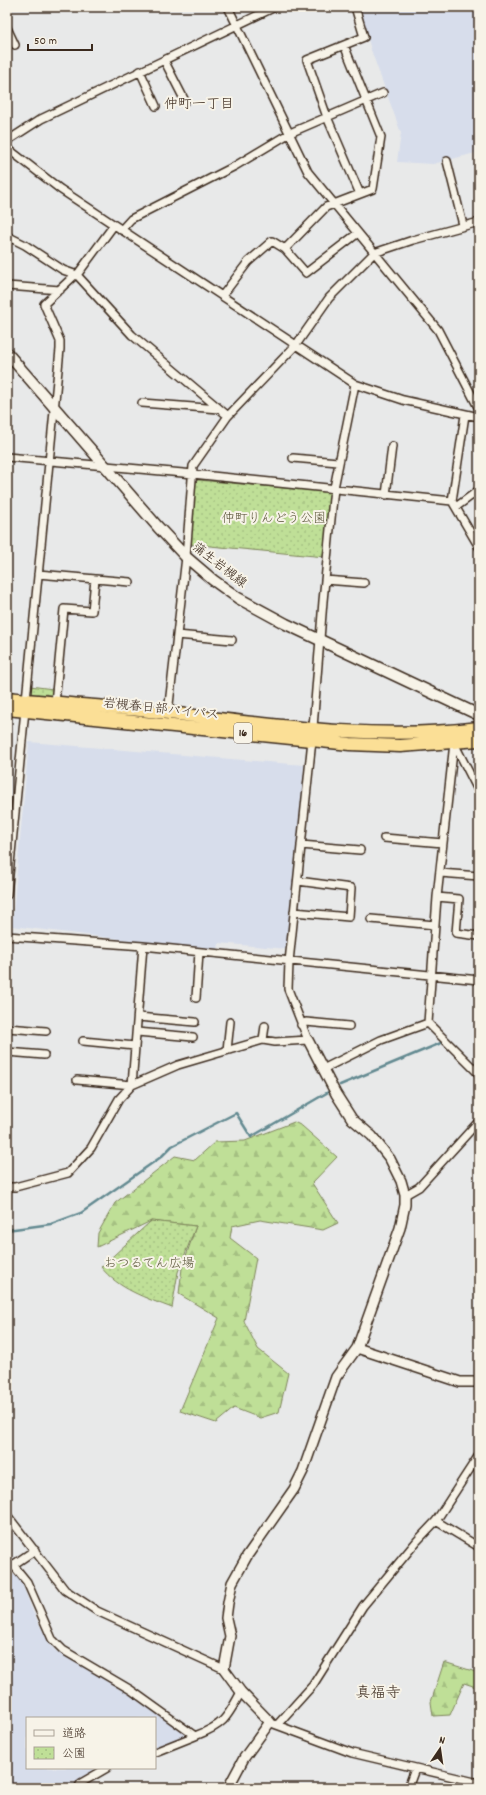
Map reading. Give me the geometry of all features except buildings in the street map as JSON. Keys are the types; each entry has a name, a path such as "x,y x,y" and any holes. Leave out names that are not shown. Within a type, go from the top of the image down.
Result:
{"highway":[{"name":"岩槻春日部バイパス","path":"7,698 25,705 312,735 400,746 479,740"},
{"name":"岩槻春日部バイパス","path":"7,709 25,705 55,703 168,713 312,735 449,732 479,728"}],"main road":[{"name":"蒲生岩槻線","path":"7,353 55,407 104,466 186,557 238,598 286,624 479,716"}],"street":[{"path":"228,7 308,172 438,330 476,397 479,408"},
{"path":"7,141 41,119 275,7"},
{"path":"354,7 364,37 307,60 328,117 360,194"},
{"path":"7,28 15,45"},
{"path":"285,249 326,207 373,189 381,137 344,45"},
{"path":"164,60 185,101"},
{"path":"140,71 156,106"},
{"path":"121,230 131,219 235,166 290,133 383,93"},
{"path":"7,148 60,189 356,384 403,400 479,417"},
{"path":"447,161 463,225"},
{"path":"168,713 186,557 193,466 228,416 296,345 329,298 374,253 463,225 479,222"},
{"path":"7,895 10,837 15,814 55,407 60,341 44,304 76,275 114,225"},
{"path":"222,296 248,262 272,241 285,249 306,273 358,233"},
{"path":"7,236 25,245 63,270 76,275 132,335 228,416"},
{"path":"7,286 60,290"},
{"path":"224,1669 230,1636 226,1618 232,1583 247,1556 294,1489 303,1471 336,1377 357,1348 400,1228 405,1205 406,1195 390,1159 372,1136 352,1119 308,1040 288,989 289,962 312,735 334,488 338,462 356,384"},
{"path":"142,403 220,409"},
{"path":"465,415 454,504 479,547"},
{"path":"386,495 392,446"},
{"path":"7,457 334,488 454,504 479,490"},
{"path":"293,458 338,462"},
{"path":"38,574 130,582"},
{"path":"55,703 64,609 92,611 95,579"},
{"path":"325,580 364,583"},
{"path":"177,635 232,640"},
{"path":"454,743 479,792"},
{"path":"454,743 437,897 428,1024 479,1074"},
{"path":"7,813 15,814"},
{"path":"384,838 443,843"},
{"path":"301,845 360,850"},
{"path":"440,873 479,876"},
{"path":"294,912 349,917 351,888 298,881"},
{"path":"437,897 459,899 456,933 479,936"},
{"path":"371,919 435,925"},
{"path":"7,936 143,946 289,962 479,980"},
{"path":"132,1085 143,946"},
{"path":"196,998 199,952"},
{"path":"138,1017 195,1022"},
{"path":"227,1050 230,1022"},
{"path":"301,1025 306,1022 349,1026"},
{"path":"323,1069 381,1040 428,1024"},
{"path":"263,1040 265,1026"},
{"path":"7,1028 46,1031"},
{"path":"136,1032 193,1037"},
{"path":"7,1187 15,1187 68,1173 91,1148 119,1099 132,1085 178,1065 263,1040 276,1042 308,1040"},
{"path":"84,1041 135,1046"},
{"path":"7,1052 44,1055"},
{"path":"77,1080 132,1085"},
{"path":"406,1195 419,1187 479,1121"},
{"path":"357,1348 460,1382 479,1382"},
{"path":"228,1788 244,1758 274,1724 313,1685 363,1606 417,1541 436,1521 479,1455"},
{"path":"7,1515 65,1590 97,1611 224,1669 241,1692 274,1724 352,1753 479,1783"},
{"path":"436,1521 479,1547"},
{"path":"35,1550 10,1568 26,1582 52,1639 63,1650 131,1690 195,1736"},
{"path":"156,1752 220,1724 228,1717 241,1692"},
{"path":"78,1788 81,1783 105,1769"},
{"path":"408,1788 415,1769"}],"shaded area":[{"path":"359,7 479,7 479,152 433,164 397,162 401,133 371,50"},
{"path":"29,742 304,765 288,949 219,943 218,951 12,926"},
{"path":"12,1574 19,1578 33,1612 50,1645 56,1651 103,1677 187,1733 188,1736 179,1741 156,1748 156,1717 26,1717 26,1769 95,1769 79,1781 74,1788 7,1788 7,1577"}],"green space":[{"name":"仲町りんどう公園","path":"198,480 328,492 331,494 325,557 189,544 195,483"},
{"path":"30,686 53,689 52,696 30,694"},
{"path":"294,1122 302,1126 337,1157 312,1183 338,1223 323,1230 260,1220 232,1226 230,1238 256,1258 244,1321 258,1349 288,1373 279,1412 260,1418 234,1408 216,1423 180,1411 219,1318 179,1294 182,1268 196,1226 151,1221 97,1247 98,1233 115,1203 175,1156 195,1160 215,1142 245,1141"},
{"name":"おつるてん広場","path":"151,1221 196,1226 178,1272 172,1308 124,1287 108,1275 101,1267"},
{"path":"444,1662 479,1673 479,1688 464,1683 450,1715 433,1716 431,1702"}],"waterway":[{"path":"340,1085 441,1043"},
{"path":"7,1230 51,1224 81,1213 161,1157 172,1146 236,1113 251,1137 330,1091"}],"district":[{"name":"仲町一丁目","path":"199,105"},
{"name":"真福寺","path":"378,1694"}]}
